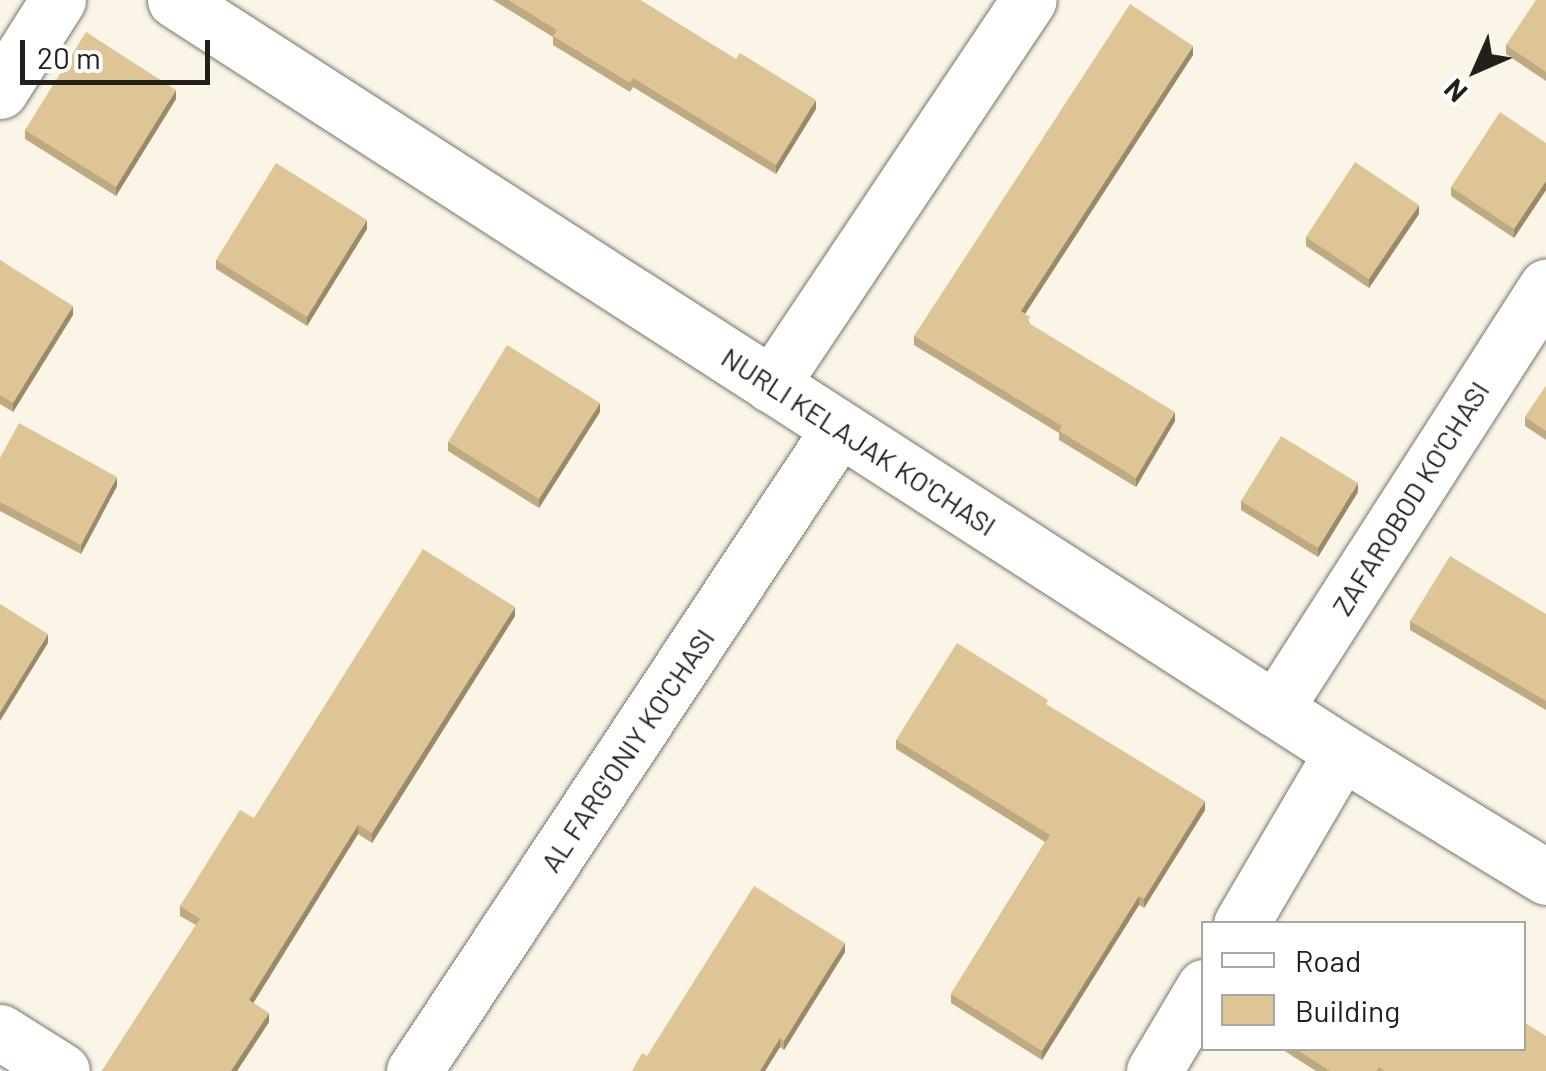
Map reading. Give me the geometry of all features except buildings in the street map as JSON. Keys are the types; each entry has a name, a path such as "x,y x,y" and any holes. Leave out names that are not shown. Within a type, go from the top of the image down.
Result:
{"street":[{"path":"0,92 58,0"},
{"name":"NURLI KELAJAK KO'CHASI","path":"175,0 1342,752 1546,877"},
{"path":"771,386 1028,0"},
{"name":"ZAFAROBOD KO'CHASI","path":"1276,709 1546,287"},
{"name":"AL FARG'ONIY KO'CHASI","path":"414,1071 840,429"},
{"path":"1243,921 1342,752"},
{"path":"1154,1071 1201,993"},
{"path":"0,1032 62,1071"}]}
